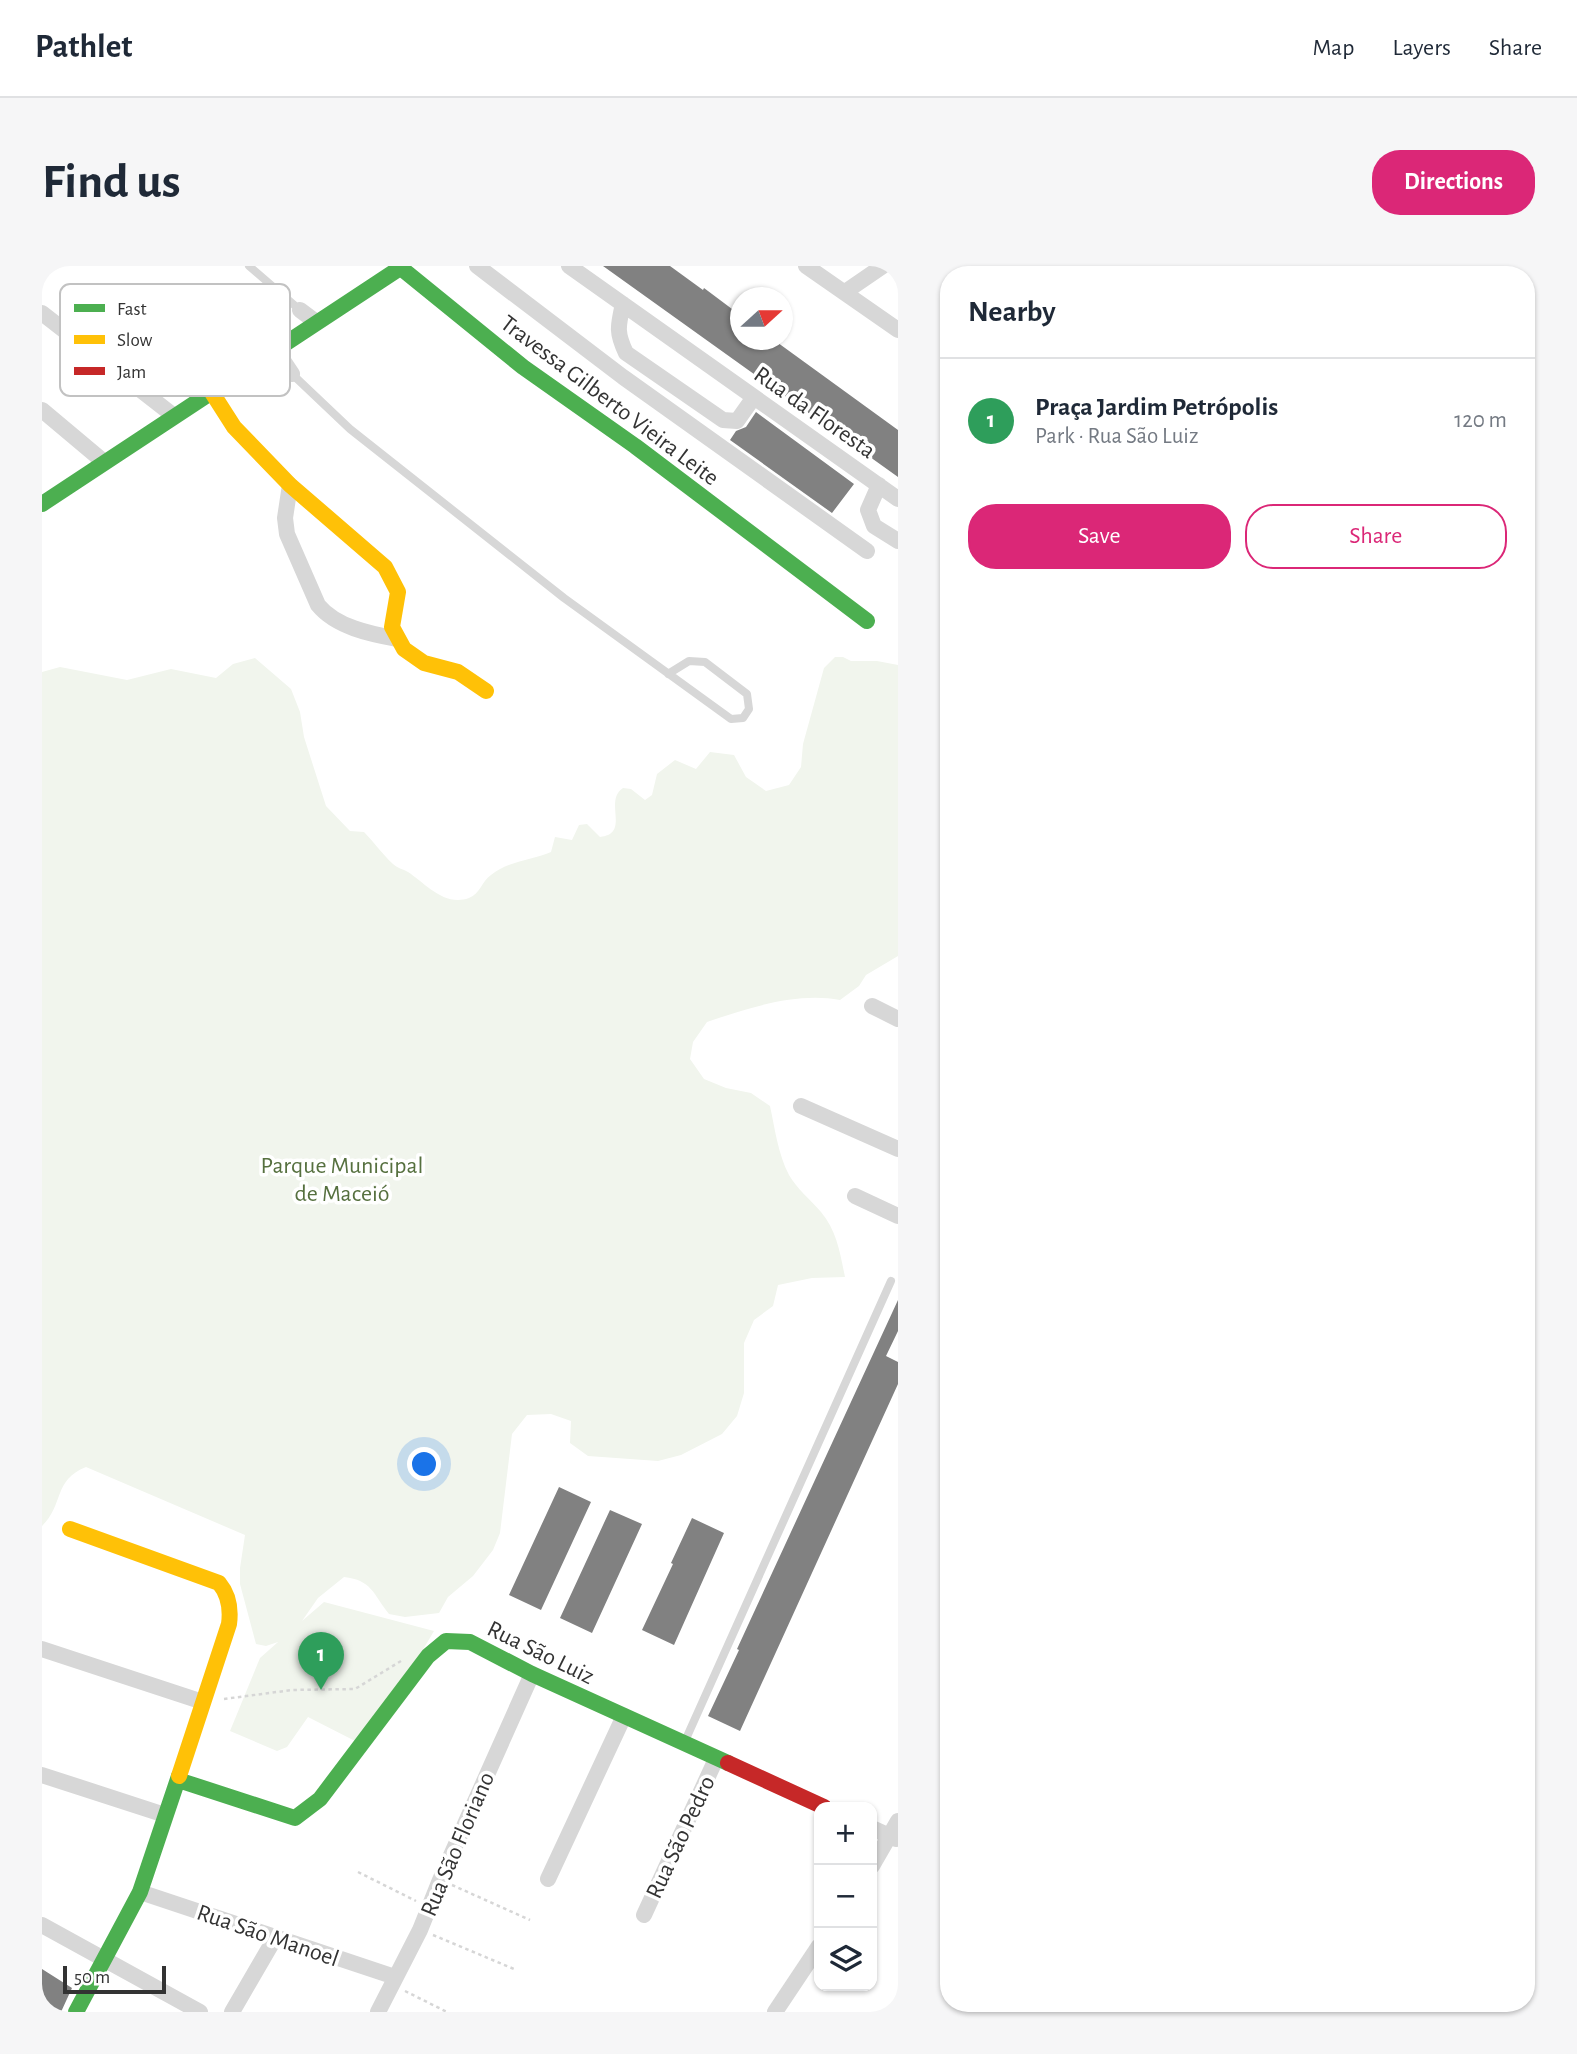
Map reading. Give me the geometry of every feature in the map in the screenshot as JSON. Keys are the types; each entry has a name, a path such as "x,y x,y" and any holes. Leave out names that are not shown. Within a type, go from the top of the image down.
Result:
{"street":[{"path":"477,266 623,377 867,551"},
{"name":"Rua da Floresta","path":"569,266 898,499"},
{"path":"806,266 898,330"},
{"path":"845,292 883,266"},
{"path":"290,340 402,267"},
{"name":"Travessa Gilberto Vieira Leite","path":"402,267 523,367 635,446 867,621"},
{"path":"623,304 618,327 619,337 626,352 648,368 723,420 737,421 754,397"},
{"path":"300,310 316,322"},
{"path":"42,313 60,327"},
{"path":"148,396 174,416"},
{"path":"42,504 204,396"},
{"path":"214,396 234,427 290,485 385,567 398,592 392,627 404,649 424,663 458,672 486,691"},
{"path":"42,410 104,462"},
{"path":"290,485 285,518 287,534 318,604 326,614 337,620 372,635 398,639"},
{"path":"879,485 868,510 874,526 898,541"},
{"path":"872,1006 898,1019"},
{"path":"802,1106 898,1149"},
{"path":"855,1196 898,1216"},
{"path":"70,1529 219,1583 225,1588 231,1610 229,1624 141,1892 76,2012"},
{"name":"Rua São Luiz","path":"178,1780 295,1818 320,1799 428,1656 446,1642 470,1642 532,1674 814,1803"},
{"path":"42,1649 203,1702"},
{"name":"Rua São Floriano","path":"378,2012 420,1930 532,1674"},
{"path":"548,1879 624,1716"},
{"name":"Rua São Pedro","path":"643,1915 716,1759"},
{"path":"42,1775 165,1815"},
{"path":"873,1865 893,1838 898,1821"},
{"path":"877,1830 893,1838"},
{"name":"Rua São Manoel","path":"141,1892 393,1981"},
{"path":"42,1925 200,2012"},
{"path":"232,2012 275,1938"},
{"path":"775,2012 814,1954"}],"lane":[{"path":"249,266 270,284"},
{"path":"290,301 300,310"},
{"path":"292,374 360,437 564,598 668,674 731,719 743,718 749,709 747,694 705,662 689,661 668,674"},
{"path":"684,1744 891,1282"}],"path":[{"path":"203,1702 292,1690 355,1689 404,1659"},
{"path":"358,1872 428,1907"},
{"path":"440,1880 530,1920"},
{"path":"420,1930 514,1969"},
{"path":"393,1981 447,2012"}],"green space":[{"name":"Parque Municipal de Maceió","path":"835,657 898,665 898,956 866,975 859,986 840,1000 789,1000 707,1022 693,1042 690,1059 704,1079 726,1088 751,1093 770,1106 785,1167 796,1185 831,1227 845,1277 812,1278 778,1285 773,1306 754,1320 744,1343 744,1393 737,1416 722,1434 681,1455 658,1461 588,1456 570,1443 571,1421 551,1414 527,1415 512,1434 500,1533 493,1550 473,1576 448,1597 439,1613 405,1617 389,1614 366,1585 344,1577 318,1598 302,1621 324,1602 434,1631 415,1663 357,1742 308,1717 287,1747 277,1751 230,1731 260,1658 278,1642 266,1646 256,1644 240,1584 245,1535 86,1467 68,1479 54,1510 42,1526 42,672 60,667 127,680 171,669 216,678 233,664 255,658 291,689 326,806 350,831 364,832 395,865 443,897 460,900 473,896 498,870 551,852 555,837 572,840 579,825 587,824 600,837 609,835 616,824 615,801 623,788 631,789 645,800 652,795 657,774 675,760 696,769 710,752 734,755 746,777 766,791 789,785 801,767 803,744 824,668"}],"building":[{"path":"603,266 670,266 703,290 704,288 730,308 730,350 788,350 898,430 898,477"},
{"path":"756,412 854,484 832,513 730,440 736,431 746,427"},
{"path":"898,1300 898,1331 886,1356 898,1362 898,1384 740,1731 708,1716"},
{"path":"559,1487 591,1502 541,1610 509,1595"},
{"path":"610,1510 642,1524 592,1633 560,1618"},
{"path":"692,1518 724,1533 674,1645 642,1630"},
{"path":"42,1969 72,1988 61,2012 42,2012"}],"traffic: fast":[{"path":"290,340 403,266"},
{"path":"401,268 523,367 635,446 867,621"},
{"path":"42,504 206,396"},
{"path":"178,1780 295,1818 320,1799 428,1656 446,1641 470,1642 532,1674 728,1763"},
{"path":"76,2012 140,1892 179,1776"}],"traffic: slow":[{"path":"214,396 234,427 290,485 385,567 398,592 392,627 404,649 424,663 458,672 486,691"},
{"path":"70,1529 219,1583 225,1592 229,1624 179,1776"}],"traffic: jam":[{"path":"728,1763 814,1802"}],"place":[{"name":"Praça Jardim Petrópolis","path":"321,1690"}]}
